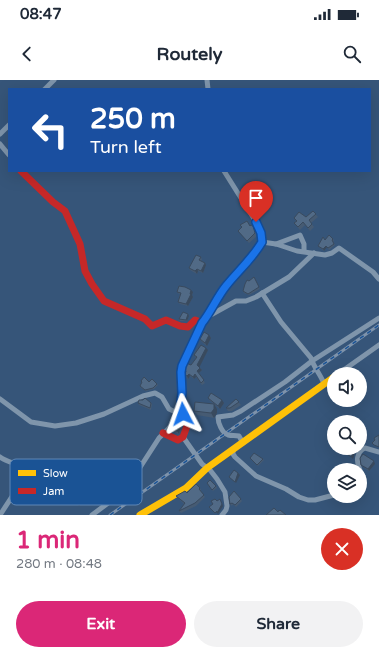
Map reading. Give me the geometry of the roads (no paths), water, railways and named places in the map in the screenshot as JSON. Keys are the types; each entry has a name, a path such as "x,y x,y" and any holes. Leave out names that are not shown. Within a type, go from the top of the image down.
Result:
{"street":[{"path":"46,88 54,80"},
{"path":"0,134 8,126"},
{"path":"0,144 8,154"},
{"path":"22,172 53,202 65,211 80,244 82,263 85,271 92,284 104,300 109,304 145,319 152,326 166,320 180,326 188,327 195,320 204,320 236,301 251,300 289,277 314,253"},
{"path":"163,433 178,440 183,437 187,426 182,415 182,366 204,320 226,286 262,242 261,233 256,222 225,172"},
{"path":"276,244 300,235 304,251"},
{"path":"262,242 325,255 332,253 339,248 373,272 379,279"},
{"path":"262,293 278,318 294,336 320,372 324,384"},
{"path":"242,443 239,436 229,435 224,432 218,417 233,415 241,411 285,382 312,361 379,318"},
{"path":"348,367 379,345"},
{"path":"140,515 186,488 207,468 327,382"},
{"path":"0,399 31,422 55,426 76,423 104,414 143,396 156,393 162,397 169,409 182,415"},
{"path":"142,465 148,453 163,433 182,415"},
{"path":"183,437 202,464 217,479 225,492 227,506 222,515"},
{"path":"358,463 357,455 361,450 365,448 379,452"},
{"path":"233,449 234,457 256,476 308,500 327,497"},
{"path":"0,457 10,462"},
{"path":"0,514 10,498"},
{"path":"92,515 105,505"}],"railway":[{"path":"142,492 379,325"},
{"path":"110,515 124,505"}]}
